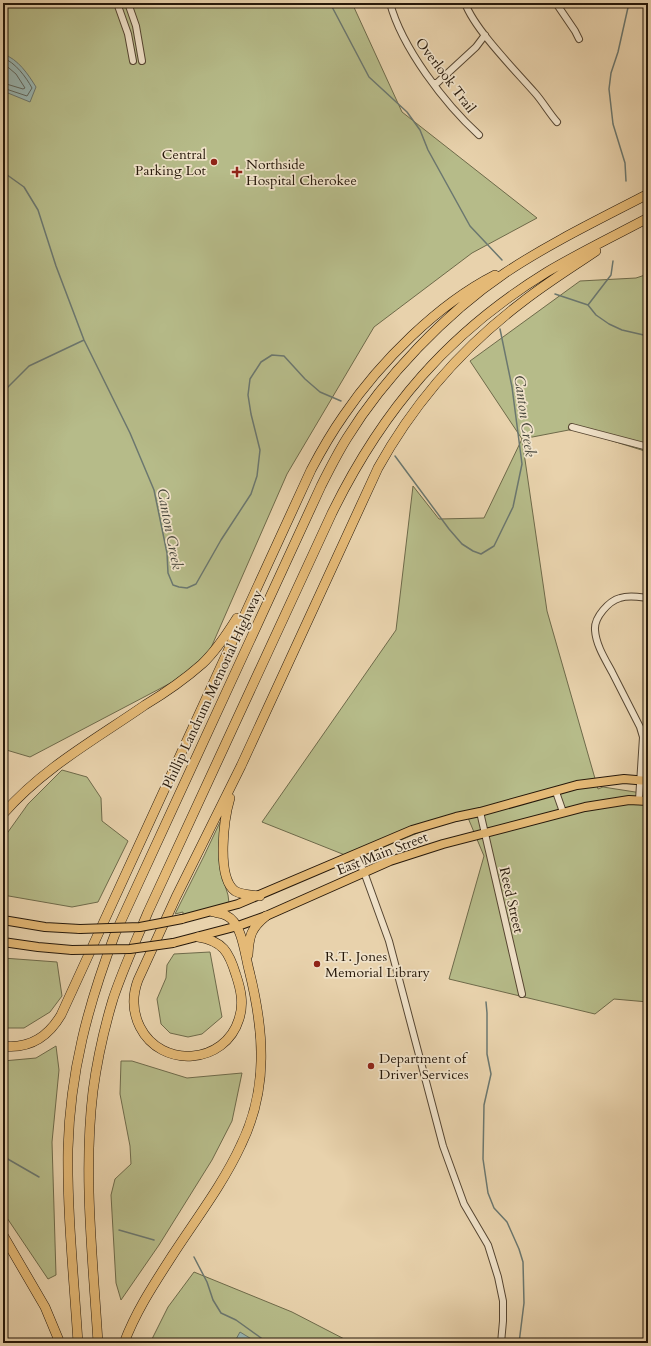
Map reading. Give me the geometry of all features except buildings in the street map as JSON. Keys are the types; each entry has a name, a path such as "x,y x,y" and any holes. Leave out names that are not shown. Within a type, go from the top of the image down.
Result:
{"highway":[{"name":"Phillip Landrum Memorial Highway","path":"78,1343 69,1198 68,1149 75,1074 85,1025 95,988 116,934 308,513 346,439 362,415 396,372 442,325 504,274 543,250 648,194"},
{"path":"98,1343 90,1194 90,1139 93,1090 102,1041 113,1001 127,961 148,912 329,518 362,456 389,416 423,374 459,338 495,308 547,272 648,218"},
{"path":"198,938 215,942 224,949 230,957 242,997 240,1015 229,1038 215,1049 198,1056 172,1055 157,1048 145,1035 135,1015 133,994 140,973 241,766 378,468 416,408 452,366 500,320 539,290 635,224"},
{"path":"3,1046 17,1047 33,1042 49,1032 61,1015 311,470 344,414 374,376 411,337 455,301 488,278 543,250"},
{"path":"3,814 22,794 51,769 164,693 202,664 227,634 257,586"},
{"path":"241,766 226,812 223,834 227,880 236,891 244,894 260,896"},
{"path":"124,1343 133,1320 148,1293 227,1171 241,1145 249,1127 258,1094 262,1047 258,1007 248,964 238,926 227,916 213,912"},
{"path":"248,964 249,942 252,932 260,921 266,916"},
{"path":"3,1235 45,1307 60,1343"}],"main road":[{"name":"East Main Street","path":"3,920 45,927 80,929 140,927 182,919 213,912 260,896 412,830 456,817 556,792 577,785 613,779 644,781"},
{"name":"East Main Street","path":"3,942 72,950 130,949 198,938 266,916 364,872 443,844 585,807 621,801 648,801"}],"street":[{"path":"117,3 128,34 133,61"},
{"path":"128,3 136,26 142,61"},
{"name":"Overlook Trail","path":"390,3 403,37 411,50 434,83 469,126 479,135"},
{"path":"465,3 485,35 538,96 557,122"},
{"path":"556,3 579,39"},
{"path":"434,83 437,83 476,47 485,35"},
{"path":"572,427 648,447"},
{"path":"639,800 644,781 646,746 640,727 596,638 595,628 596,621 601,614 609,605 619,598 632,596 648,598"},
{"path":"556,792 563,812"},
{"name":"Reed Street","path":"480,812 522,994"},
{"path":"355,854 364,872 390,941 443,1146 464,1204 488,1245 498,1277 503,1301 501,1343"}],"green space":[{"path":"3,3 352,3 402,112 537,218 472,253 374,327 287,474 203,666 30,757 3,749"},
{"path":"648,274 648,452 574,429 522,439 470,361 580,281 636,278"},
{"path":"522,439 547,611 598,789 603,787 648,794 648,1002 614,999 595,1014 449,979 484,856 466,813 355,859 262,822 396,630 413,486 439,519 484,518"},
{"path":"62,770 87,777 101,798 102,821 128,841 98,902 72,907 3,895 3,839 28,804"},
{"path":"221,820 223,879 229,903 183,915 183,912 175,914 204,856"},
{"path":"210,952 222,1017 202,1034 188,1037 170,1033 161,1024 157,999 166,978 167,965 174,954"},
{"path":"3,958 57,962 62,996 50,1012 24,1028 3,1028"},
{"path":"56,1046 59,1070 52,1142 56,1275 48,1279 3,1212 3,1061 36,1058"},
{"path":"121,1061 132,1061 187,1078 242,1073 232,1121 212,1160 159,1245 121,1300 116,1283 111,1195 115,1179 131,1164 130,1146 120,1094"},
{"path":"194,1272 292,1312 352,1343 150,1343 168,1307"}],"water":[{"path":"3,54 18,63 36,87 30,102 3,91"},
{"path":"240,1332 258,1343 240,1343 235,1341"}],"waterway":[{"path":"330,3 369,77 407,112 420,130 428,150 470,226 502,260"},
{"path":"626,181 625,163 613,124 609,89 611,73 618,52 629,3"},
{"name":"Canton Creek","path":"3,172 24,187 38,210 56,266 84,340 130,433 154,490 167,553 168,573 173,585 187,588 196,584 221,540 251,494 257,476 260,450 248,395 250,379 261,362 272,355 284,356 305,379 320,392 341,401"},
{"path":"588,305 611,275 613,261"},
{"name":"Canton Creek","path":"555,294 588,305 596,315 609,324 622,330 648,336"},
{"name":"Canton Creek","path":"395,456 449,529 462,544 481,554 494,546 513,507 522,464 512,387 500,329"},
{"path":"3,392 29,366 84,340"},
{"path":"486,1002 487,1054 491,1074 484,1105 483,1159 488,1193 494,1208 507,1222 523,1262 524,1303 519,1343"},
{"path":"6,1158 39,1177"},
{"path":"119,1230 154,1240"},
{"path":"194,1257 207,1282 213,1300 221,1313 236,1320 268,1343"}],"place":[{"name":"Central Parking Lot","path":"214,162"},
{"name":"Northside Hospital Cherokee","path":"237,172"},
{"name":"R.T. Jones Memorial Library","path":"317,964"},
{"name":"Department of Driver Services","path":"371,1066"}]}
